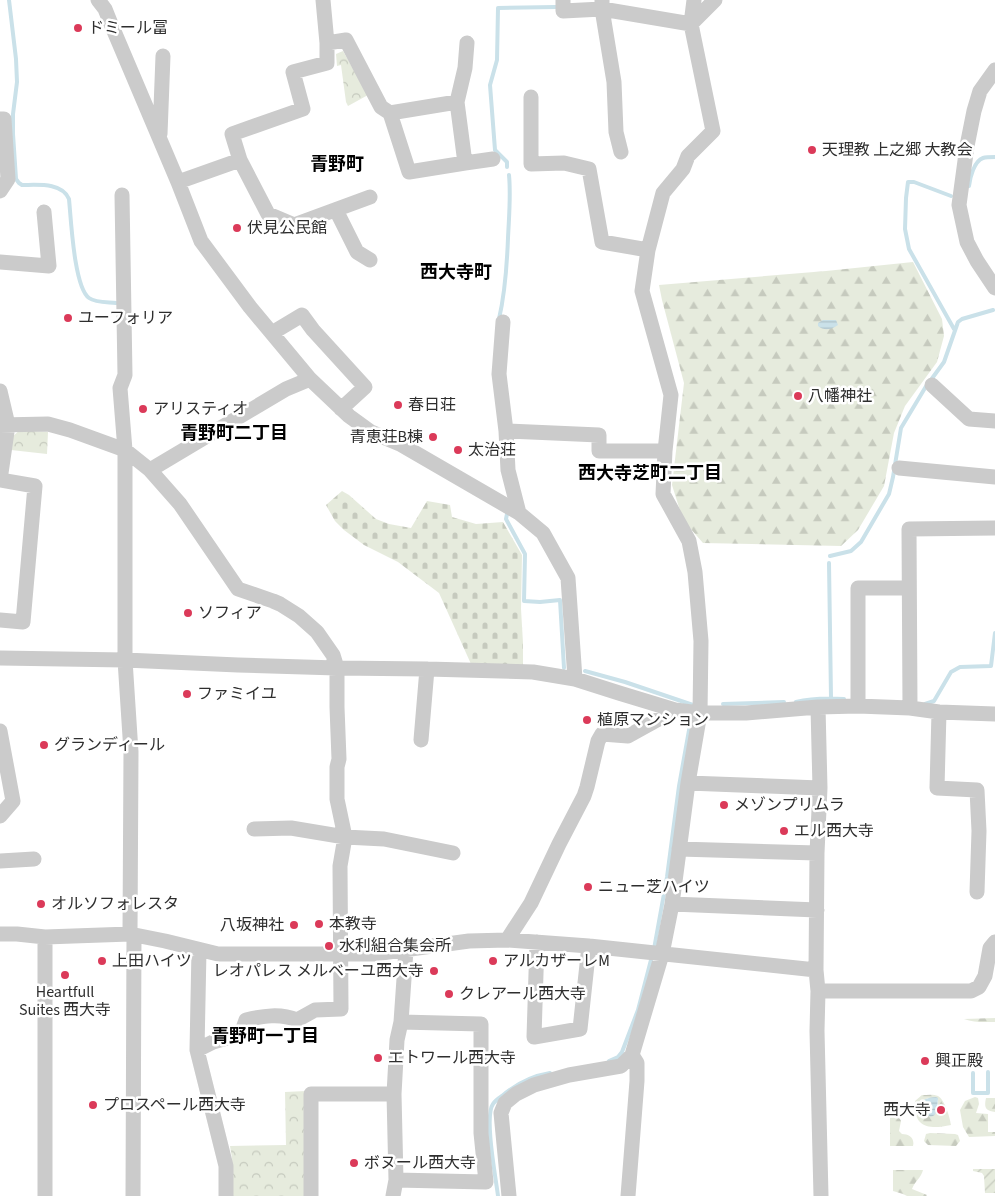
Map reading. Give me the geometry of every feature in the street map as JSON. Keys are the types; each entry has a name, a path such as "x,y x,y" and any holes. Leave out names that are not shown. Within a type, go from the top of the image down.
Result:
{"street":[{"path":"98,0 105,9 112,24 201,241 232,283 310,379 349,416 371,432 400,444 519,513 543,533 568,578 575,678"},
{"path":"323,0 327,63 293,72 303,109 232,134 240,160 268,214 294,225 370,197"},
{"path":"563,0 563,11 602,4 631,7 691,24"},
{"path":"509,1196 501,1113 505,1103 516,1094 534,1085 569,1075 621,1066 632,1054 662,954 672,904 678,849 700,713 701,641 695,572 689,540 664,494 664,451 671,395 642,291 648,250 663,193 683,169 688,156 713,130 691,24 694,0"},
{"path":"691,24 715,0"},
{"path":"602,4 614,82 616,132 621,152"},
{"path":"327,43 346,40 381,107 390,113 409,172 493,159"},
{"path":"465,163 457,102 465,68 467,43"},
{"path":"160,140 163,56"},
{"path":"994,286 967,242 959,205 974,111 980,91 995,70"},
{"path":"531,96 531,164 564,163 589,169 602,242 648,250"},
{"path":"390,113 457,102"},
{"path":"0,119 4,119 8,179 0,191"},
{"path":"178,182 240,160"},
{"path":"122,194 125,375 120,388 125,450 126,660 131,752 133,1196"},
{"path":"336,210 357,252 370,260"},
{"path":"0,262 50,266 44,212"},
{"path":"272,333 302,315 313,330 365,387 341,409"},
{"path":"503,322 499,374 506,431 508,470 519,513"},
{"path":"150,470 286,389 310,379"},
{"path":"932,385 969,419 995,421"},
{"path":"0,391 4,425 0,480 35,486 23,622 0,620"},
{"path":"4,425 48,424 125,450 150,470 180,504 238,589 273,600 298,616 317,632 333,655 337,668 339,759 337,767 337,799 345,837 340,866 340,1009 315,1010 297,1020 289,1017 263,1015 246,1020 241,1034 212,1042 197,1050"},
{"path":"506,431 599,435 599,451 664,451"},
{"path":"899,468 995,476"},
{"path":"910,708 909,529 995,528"},
{"path":"858,706 858,588 909,588"},
{"path":"0,658 533,672 575,678 619,694 674,710 700,713 746,713 858,706 995,714"},
{"path":"421,740 427,669"},
{"path":"818,707 820,788 817,853 816,970 818,991 817,1031 821,1196"},
{"path":"507,940 531,903 588,788 598,741 602,734 628,736 674,710"},
{"path":"940,712 937,788 978,790 977,892"},
{"path":"0,731 13,801 0,816"},
{"path":"688,783 820,788"},
{"path":"254,829 291,828 345,837 384,839 454,853"},
{"path":"678,849 817,853"},
{"path":"0,861 34,859"},
{"path":"672,904 817,910"},
{"path":"0,934 45,937 132,935 165,940 218,954 374,954 469,941 507,940 589,946 816,970"},
{"path":"45,937 45,1196"},
{"path":"537,942 534,1037 580,1029 589,946"},
{"path":"818,991 971,991 979,987 985,976 990,948 995,942"},
{"path":"198,950 197,1050 226,1166 226,1196"},
{"path":"393,1196 396,1180 394,1094 406,950"},
{"path":"396,1180 486,1182 481,1132 481,1024 401,1022"},
{"path":"628,1196 637,1081 637,1063 632,1054"},
{"path":"311,1196 311,1094 394,1094"}],"green space":[{"path":"343,51 368,95 348,106 341,65 337,66 336,54"},
{"name":"八幡神社","path":"913,262 942,319 944,336 937,362 905,406 894,433 884,486 858,530 841,546 703,543 683,520 672,485 684,383 659,285"},
{"path":"20,430 48,432 47,454 11,450 12,437"},
{"path":"342,491 376,519 389,524 411,528 427,501 450,505 452,517 476,524 503,522 522,555 523,666 471,664 439,593 398,562 364,545 335,521 326,505"},
{"path":"995,1018 995,1022 976,1022 964,1019"},
{"path":"306,1091 308,1196 233,1196 230,1146 286,1145 285,1092"},
{"path":"922,1095 932,1095 941,1098 951,1125 935,1127 924,1125 917,1116 915,1101","holes":["926,1099 938,1100 938,1109 933,1116 921,1109 921,1103"]},
{"path":"975,1097 978,1098 979,1104 976,1113 988,1114 988,1132 995,1132 995,1136 969,1137 963,1127 960,1110 965,1101"},
{"path":"986,1098 995,1098 995,1112 989,1111 986,1108"},
{"path":"890,1106 894,1107 901,1121 899,1131 911,1137 913,1146 890,1146"},
{"path":"926,1134 955,1134 958,1135 960,1141 956,1146 928,1145 924,1141"},
{"path":"973,1169 995,1169 995,1193 985,1193 984,1176 982,1173 973,1171"},
{"path":"893,1170 923,1170 912,1189 927,1195 907,1196 893,1191"}],"water":[{"path":"823,320 836,320 838,325 830,329 823,329 818,326 818,323"},
{"path":"938,1098 934,1116 927,1116 922,1113 921,1105 923,1100"}],"waterway":[{"path":"9,0 17,82 13,114 16,179 22,185 55,187 66,194 69,199 77,267 84,291 92,300 116,303"},
{"path":"507,167 507,162 495,150 490,85 497,60 498,8 556,7"},
{"path":"969,186 971,174 977,163 983,158 995,157"},
{"path":"499,319 507,258 510,198 509,175"},
{"path":"951,196 914,182 908,182 905,229 909,249 954,329"},
{"path":"830,556 851,551 861,542 889,494 901,428 925,388 944,362 958,322 962,319 993,310"},
{"path":"507,514 506,519 525,554 524,601 560,600 564,668"},
{"path":"829,563 831,698"},
{"path":"925,704 934,701 951,672 960,667 991,666 995,633"},
{"path":"585,671 625,682 693,706"},
{"path":"796,702 844,699"},
{"path":"723,704 784,702"},
{"path":"654,949 691,719"},
{"path":"609,1061 618,1057 622,1052 638,1010 652,956"},
{"path":"973,1073 973,1093 988,1093 988,1072"},
{"path":"498,1196 490,1134 493,1104 519,1084 531,1078 550,1073"}],"place":[{"name":"ドミール冨","path":"78,28"},
{"name":"天理教 上之郷 大教会","path":"812,150"},
{"name":"伏見公民館","path":"237,228"},
{"name":"ユーフォリア","path":"68,318"},
{"name":"八幡神社","path":"798,396"},
{"name":"春日荘","path":"398,405"},
{"name":"アリスティオ","path":"143,409"},
{"name":"青恵荘B棟","path":"433,437"},
{"name":"太治荘","path":"458,450"},
{"name":"ソフィア","path":"188,613"},
{"name":"ファミイユ","path":"187,694"},
{"name":"植原マンション","path":"587,720"},
{"name":"グランディール","path":"44,745"},
{"name":"メゾンプリムラ","path":"724,805"},
{"name":"エル西大寺","path":"784,831"},
{"name":"ニュー芝ハイツ","path":"588,887"},
{"name":"オルソフォレスタ","path":"41,904"},
{"name":"本教寺","path":"319,924"},
{"name":"八坂神社","path":"294,925"},
{"name":"水利組合集会所","path":"329,946"},
{"name":"上田ハイツ","path":"102,961"},
{"name":"アルカザーレM","path":"493,961"},
{"name":"レオパレス メルベーユ西大寺","path":"434,971"},
{"name":"Heartfull Suites 西大寺","path":"65,975"},
{"name":"クレアール西大寺","path":"449,994"},
{"name":"エトワール西大寺","path":"378,1058"},
{"name":"興正殿","path":"925,1061"},
{"name":"プロスペール西大寺","path":"93,1105"},
{"name":"西大寺","path":"941,1110"},
{"name":"ボヌール西大寺","path":"354,1163"}],"district":[{"name":"青野町","path":"337,164"},
{"name":"西大寺町","path":"456,272"},
{"name":"青野町二丁目","path":"234,433"},
{"name":"西大寺芝町二丁目","path":"650,473"},
{"name":"青野町一丁目","path":"265,1036"}]}
